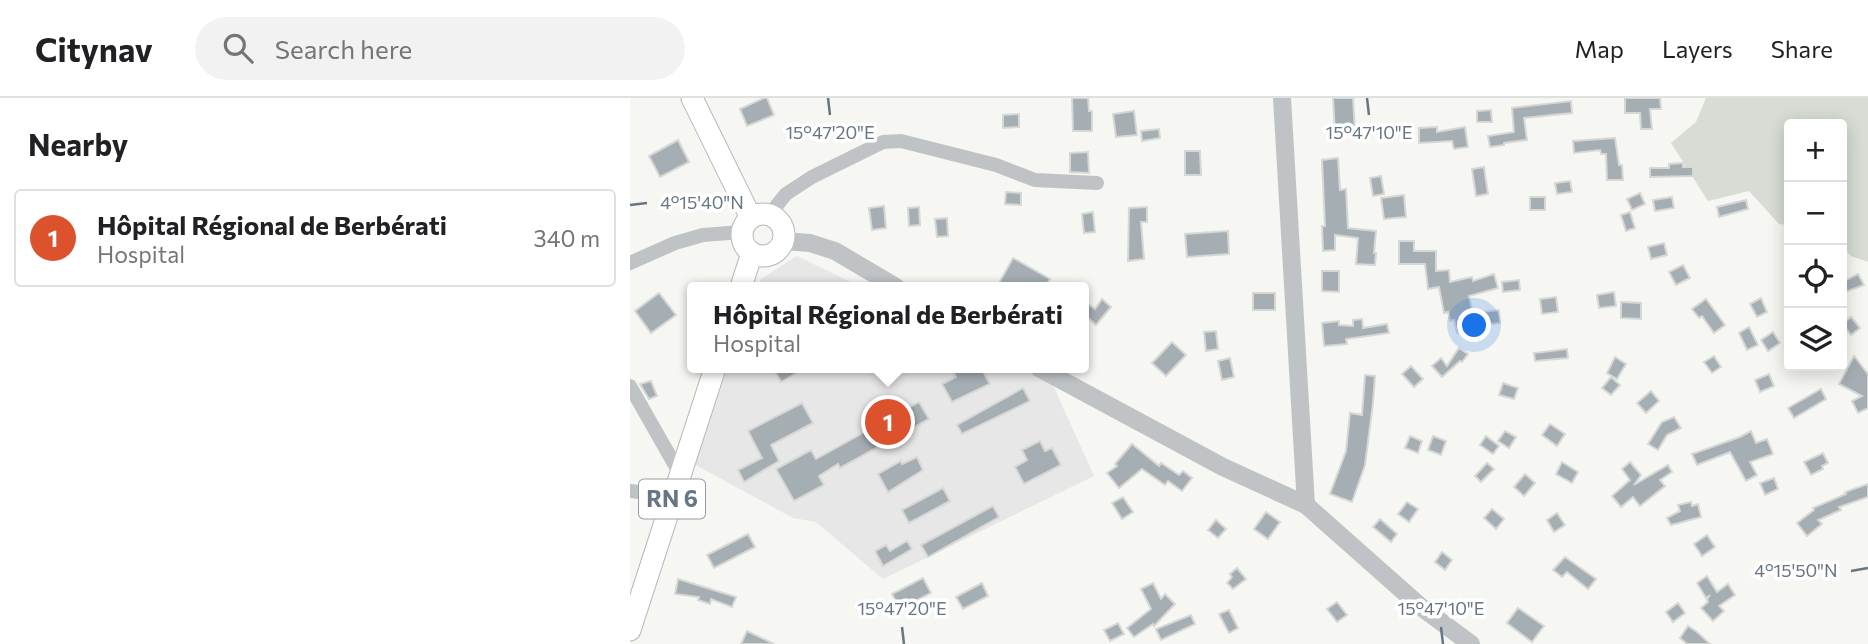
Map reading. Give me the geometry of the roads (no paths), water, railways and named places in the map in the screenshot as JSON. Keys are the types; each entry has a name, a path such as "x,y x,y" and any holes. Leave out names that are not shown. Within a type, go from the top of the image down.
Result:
{"main road":[{"path":"692,98 754,222"},
{"path":"775,218 783,228 783,241 771,254 758,255 752,253 743,240 754,222 775,218"},
{"path":"743,282 752,253"},
{"name":"RN 6","path":"630,630 713,373"}],"street":[{"path":"1282,98 1306,505"},
{"path":"630,262 675,243 754,222 786,194 812,177 883,142 901,141 996,165 1035,180 1097,183"},
{"path":"783,241 810,243 835,251 887,282"},
{"path":"1048,373 1223,467 1306,505 1421,607 1471,644"},
{"path":"630,386 680,474"},
{"path":"630,491 672,496"}],"place":[{"name":"Hôpital Régional de Berbérati","path":"888,422"}]}
